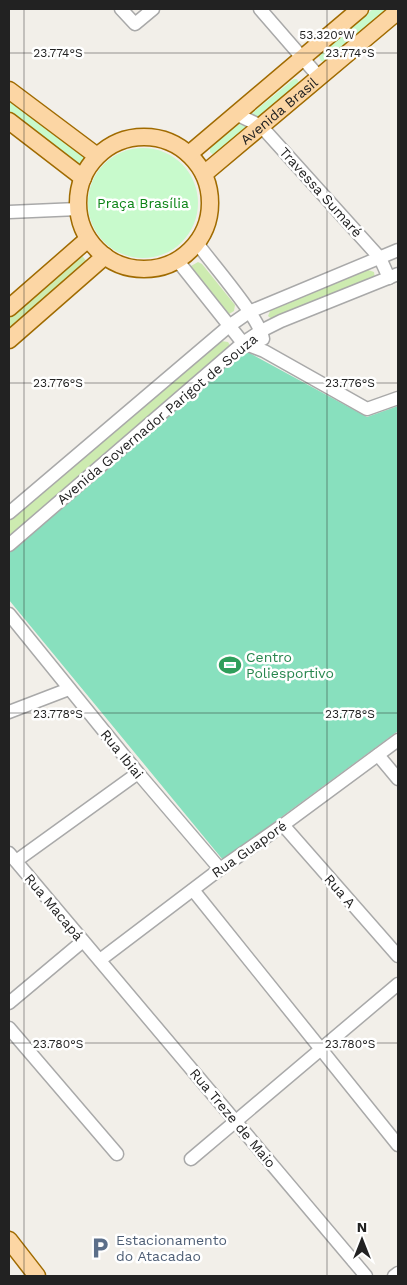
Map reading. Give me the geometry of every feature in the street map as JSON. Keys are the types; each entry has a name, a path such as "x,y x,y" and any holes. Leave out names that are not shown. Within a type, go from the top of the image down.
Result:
{"main road":[{"name":"Avenida Brasil","path":"189,154 360,9"},
{"name":"Avenida Brasil","path":"204,174 398,10"},
{"path":"9,90 97,156"},
{"path":"9,121 83,178"},
{"path":"142,137 159,138 175,144 189,154 204,174 209,188 210,210 204,231 197,244 177,260 159,267 140,269 122,265 105,256 88,238 81,224 78,209 78,193 83,178 97,156 111,146 126,139 142,137"},
{"path":"9,308 88,238"},
{"path":"9,340 105,256"},
{"path":"9,1240 37,1276"},
{"path":"9,1261 21,1263 32,1276"}],"street":[{"path":"121,9 135,24 153,9"},
{"path":"260,9 319,77"},
{"path":"236,114 261,126"},
{"name":"Travessa Sumaré","path":"261,126 394,276"},
{"path":"9,212 78,209"},
{"path":"197,244 262,331 264,351"},
{"name":"Avenida Governador Parigot de Souza","path":"9,513 229,326 249,312 398,250"},
{"path":"177,260 243,343 264,351 367,409 398,398"},
{"name":"Avenida Governador Parigot de Souza","path":"9,545 243,343 281,321 394,276"},
{"name":"Rua Ibiai","path":"9,614 138,773 220,869"},
{"path":"9,712 69,689"},
{"name":"Rua Guaporé","path":"100,960 220,869 398,740"},
{"path":"378,755 398,779"},
{"path":"12,857 138,773"},
{"name":"Rua A","path":"283,825 398,956"},
{"name":"Rua Macapá","path":"12,857 100,960"},
{"path":"193,890 398,1144"},
{"path":"9,1003 83,940"},
{"name":"Rua Treze de Maio","path":"100,960 366,1276"},
{"path":"191,1159 398,984"},
{"path":"9,1028 117,1154"},
{"path":"394,1276 398,1273"}],"green space":[{"path":"373,9 388,9 325,62 321,61 318,55"},
{"path":"294,79 297,79 300,85 216,157 210,152 210,148"},
{"path":"9,99 86,158 79,167 9,115"},
{"name":"Praça Brasília","path":"143,148 164,152 182,164 194,182 198,203 194,224 182,242 164,254 143,258 122,254 104,242 92,224 88,203 92,182 104,164 122,152"},
{"path":"80,253 87,262 9,329 9,314"},
{"path":"198,262 202,264 235,305 234,311 229,314 225,312 191,271 191,266"},
{"path":"368,270 374,272 375,279 273,320 268,316 271,309"},
{"path":"221,341 228,342 231,347 9,539 9,519"},
{"name":"Centro Poliesportivo","path":"244,350 367,417 398,406 398,731 223,860 9,600 9,553"}],"place":[{"name":"Centro Poliesportivo","path":"230,665"},
{"name":"Estacionamento do Atacadao","path":"100,1248"}]}
